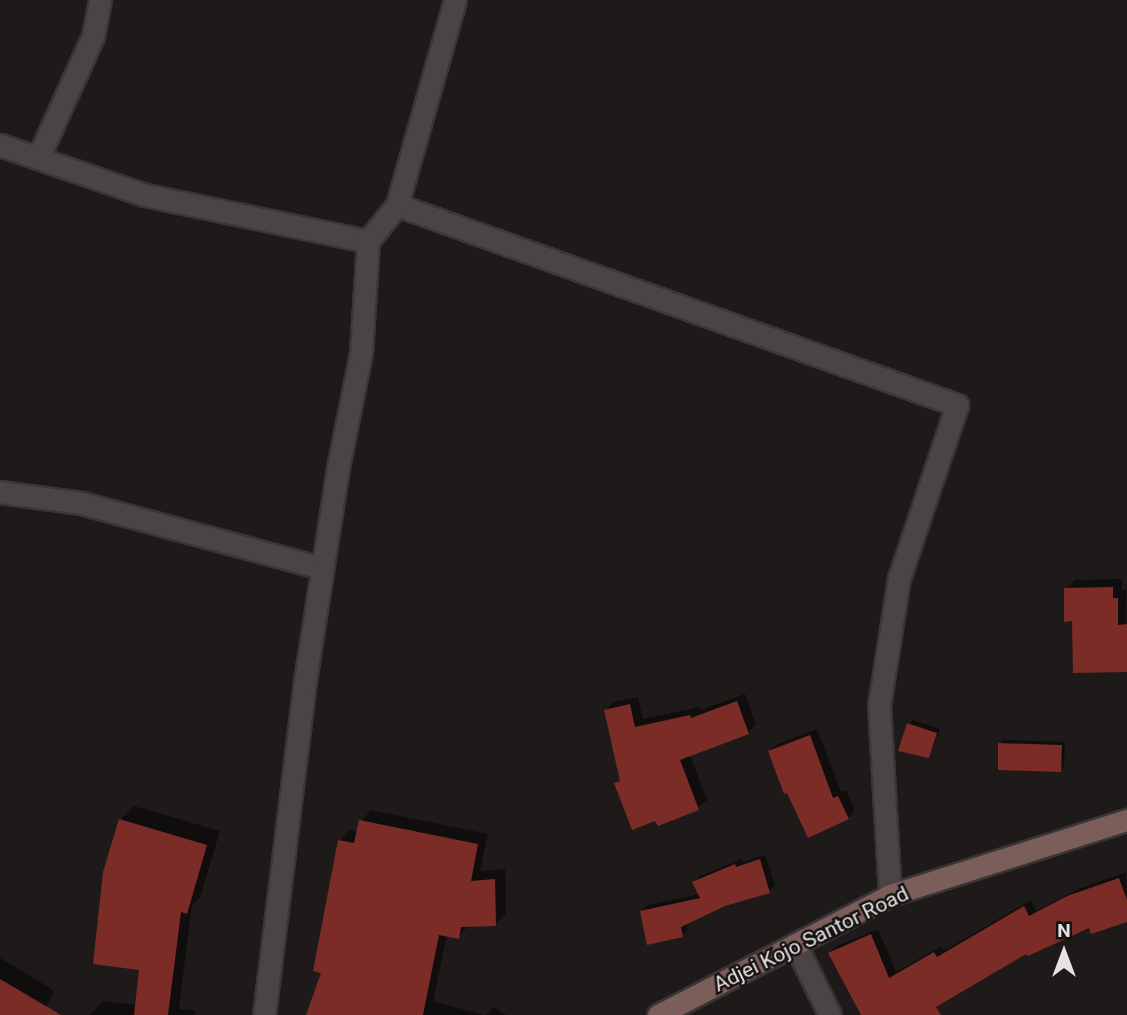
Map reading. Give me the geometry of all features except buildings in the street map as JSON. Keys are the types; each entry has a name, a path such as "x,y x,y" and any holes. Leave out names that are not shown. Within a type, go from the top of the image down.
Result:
{"street":[{"path":"38,158 93,36 100,0"},
{"path":"264,1015 322,568 361,353 368,241 397,205 456,0"},
{"path":"0,145 145,195 368,241"},
{"path":"397,205 957,405 899,578 879,705 890,895"},
{"path":"0,492 81,503 322,568"},
{"name":"Adjei Kojo Santor Road","path":"658,1015 890,895 1127,820"},
{"path":"794,944 830,1015"}]}
